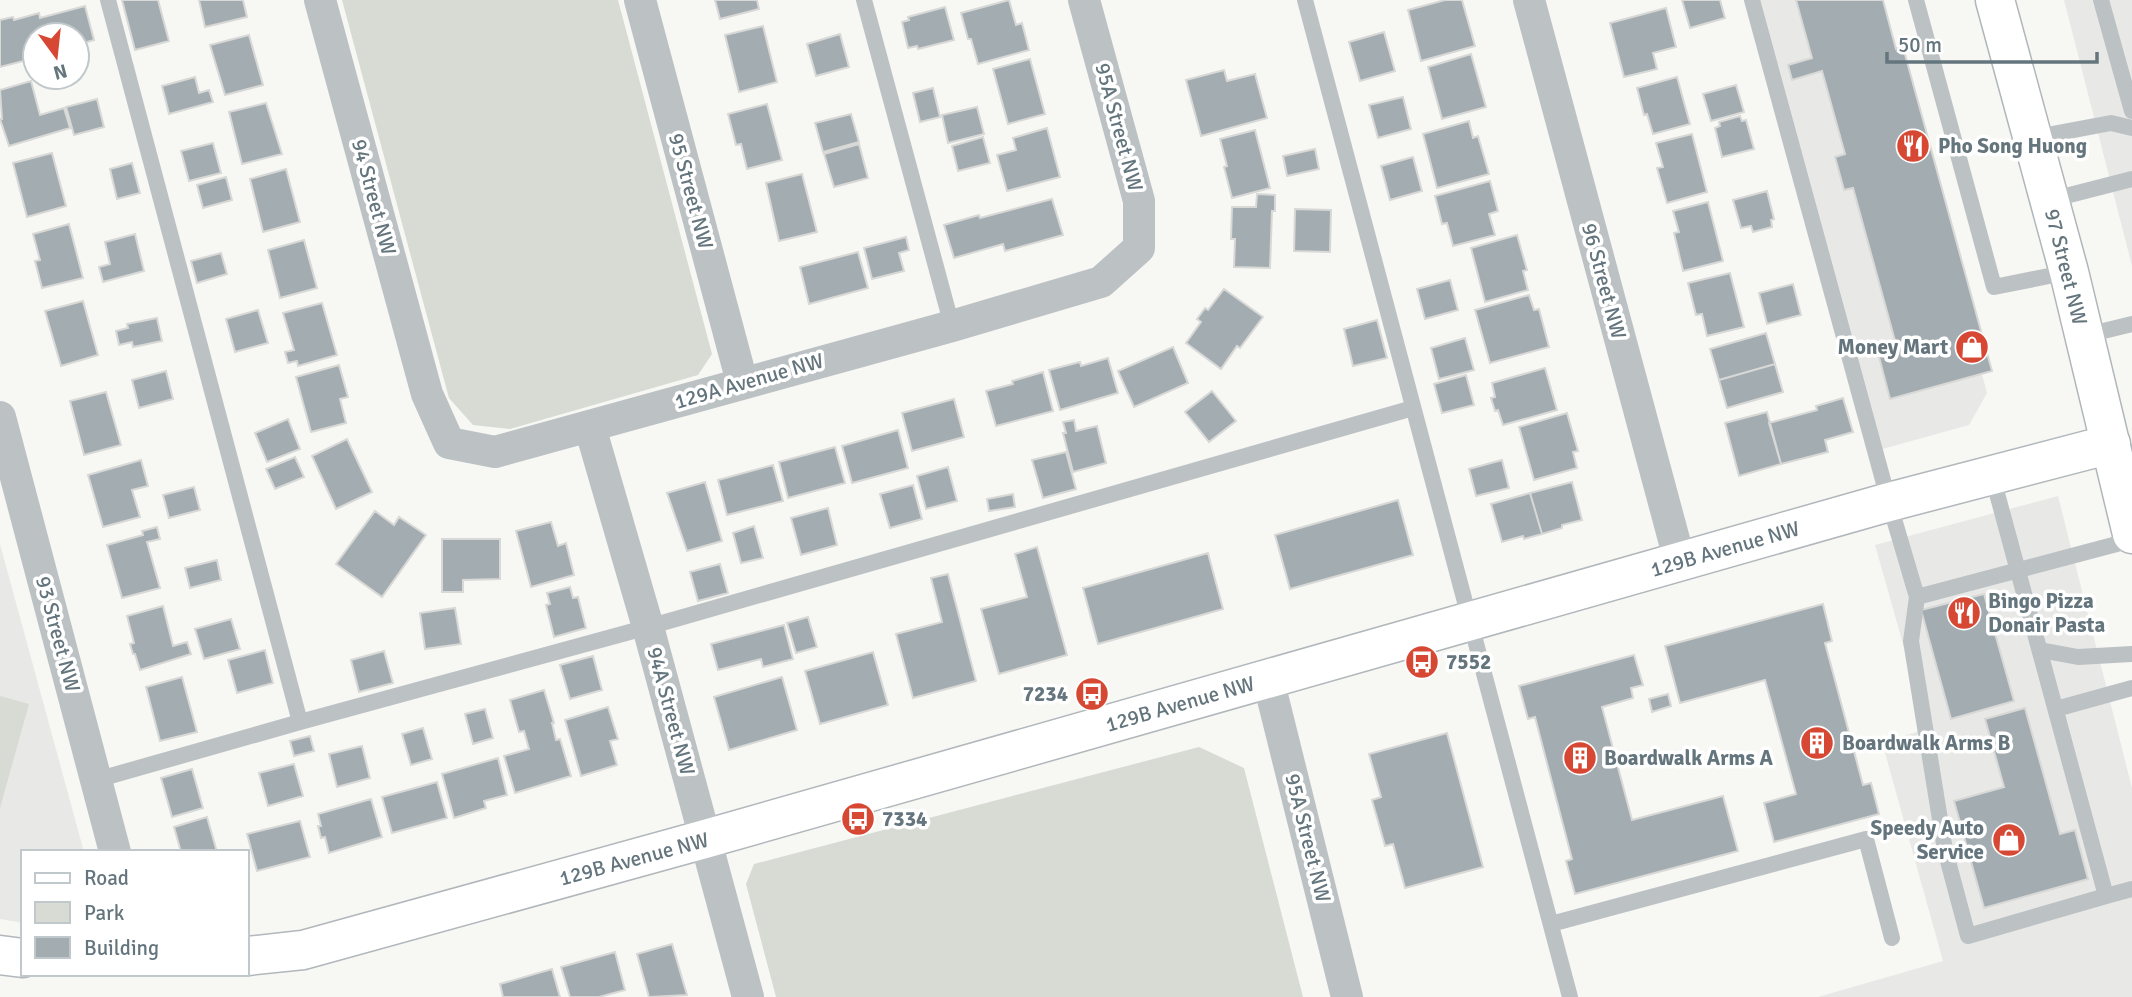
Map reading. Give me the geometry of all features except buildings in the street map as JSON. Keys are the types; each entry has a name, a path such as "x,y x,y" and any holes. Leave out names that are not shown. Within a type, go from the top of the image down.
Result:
{"street":[{"name":"94 Street NW","path":"320,0 427,394"},
{"name":"95 Street NW","path":"640,0 742,383"},
{"name":"95A Street NW","path":"1084,0 1139,201 1139,248 1101,282"},
{"name":"96 Street NW","path":"1529,0 1680,562"},
{"name":"97 Street NW","path":"1995,0 2069,272 2132,534"},
{"name":"129A Avenue NW","path":"427,394 449,443 495,452 952,326 1101,282"},
{"name":"93 Street NW","path":"0,416 114,850"},
{"name":"94A Street NW","path":"590,426 648,627 748,997"},
{"name":"129B Avenue NW","path":"248,956 303,950 705,839 1889,502 2111,444"},
{"name":"95A Street NW","path":"1268,679 1348,997"},
{"path":"0,955 21,958"}],"lane":[{"path":"108,0 300,722"},
{"path":"864,0 952,326"},
{"path":"1305,0 1570,997"},
{"path":"1752,0 1917,597 1911,641 1945,850 1968,936 2132,889"},
{"path":"1916,0 1994,287 2069,272"},
{"path":"2101,0 2132,111"},
{"path":"2032,138 2111,123 2132,128"},
{"path":"2049,200 2132,178"},
{"path":"2083,336 2132,324"},
{"path":"96,780 648,627 1413,408"},
{"path":"1992,475 2106,896"},
{"path":"1917,597 2132,540"},
{"path":"2040,650 2078,657 2132,654"},
{"path":"2056,709 2132,688"},
{"path":"1550,924 1866,839 1892,938"}],"shaded area":[{"path":"1759,0 1882,0 1987,393 1969,425 1879,450"},
{"path":"2064,0 2132,0 2132,266"},
{"path":"2058,496 2132,788 2132,997 1818,997 1943,961 1882,742 1927,729 1875,545"},
{"path":"0,544 83,850 21,850 21,923 0,919"}],"green space":[{"path":"342,0 618,0 712,354 698,375 510,429 473,425 449,398"},
{"path":"0,696 29,704 0,808"},
{"path":"1199,747 1244,768 1303,997 776,997 746,884 754,864"}],"place":[{"name":"Pho Song Huong","path":"1913,146"},
{"name":"Money Mart","path":"1972,347"},
{"name":"Bingo Pizza Donair Pasta","path":"1964,613"},
{"name":"7552","path":"1422,662"},
{"name":"7234","path":"1092,694"},
{"name":"Boardwalk Arms B","path":"1817,743"},
{"name":"Boardwalk Arms A","path":"1580,758"},
{"name":"7334","path":"858,819"},
{"name":"Speedy Auto Service","path":"2009,840"}]}
